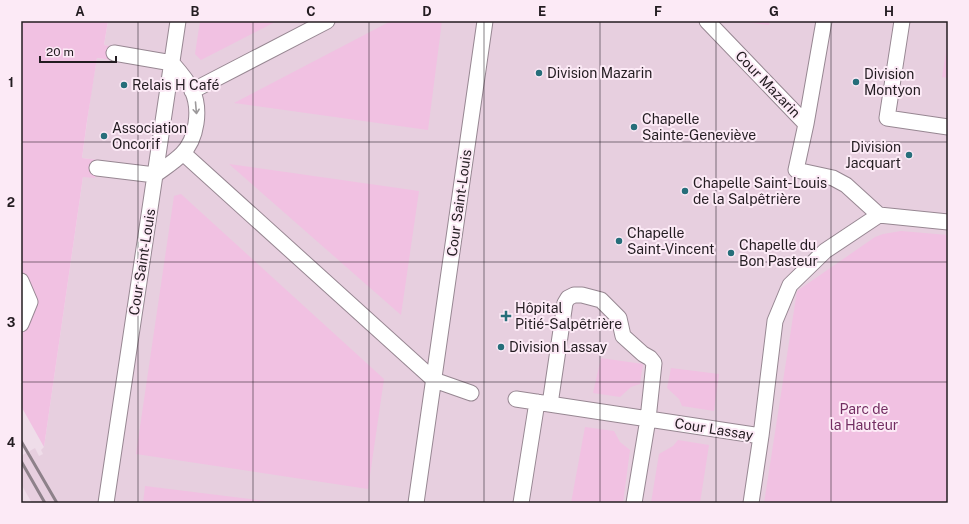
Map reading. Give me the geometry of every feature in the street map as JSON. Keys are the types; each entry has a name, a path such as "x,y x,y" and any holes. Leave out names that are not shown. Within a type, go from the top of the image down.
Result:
{"lane":[{"name":"Cour Saint-Louis","path":"106,503 178,21"},
{"path":"192,91 327,21"},
{"name":"Cour Saint-Louis","path":"416,503 485,21"},
{"name":"Cour Mazarin","path":"707,21 806,124"},
{"name":"Cour Mazarin","path":"806,124 824,21"},
{"path":"902,21 887,118 948,127"},
{"path":"96,168 155,175 183,153 192,139 196,125 197,107 192,91 172,62 114,53"},
{"path":"806,124 796,170 833,178 846,185 879,215 948,222"},
{"path":"183,153 434,380 471,393"},
{"path":"761,436 775,321 790,285 825,251 879,215"},
{"path":"21,281 30,302 21,324"},
{"path":"521,503 565,303 568,298 574,295 582,295 601,300 619,318 623,336 653,361 654,367 648,419 634,503"},
{"name":"Cour Lassay","path":"516,399 761,436 751,503"}],"shaded area":[{"name":"Hôpital Pitié-Salpêtrière","path":"108,21 948,21 948,503 32,503 21,484 21,456 35,448 39,456 43,454 41,450 44,447 83,177 97,160 82,158 97,58 113,60 115,47 104,45"}],"green space":[{"path":"21,21 108,21 104,45 115,47 113,60 97,58 82,158 98,160 95,178 83,177 44,447 21,406"},
{"path":"200,21 277,21 201,60 195,54"},
{"path":"391,21 442,21 428,130 234,103"},
{"path":"737,21 770,21 769,25"},
{"path":"948,40 948,78 942,77"},
{"path":"229,164 419,191 401,315"},
{"path":"181,194 384,379 368,489 136,454 174,196"},
{"name":"Parc de la Hauteur","path":"901,231 948,235 948,503 764,503 797,291 875,237"},
{"path":"601,358 643,364 640,384 631,387 620,397 593,393"},
{"path":"671,368 719,374 714,411 682,406 679,399 667,388"},
{"path":"585,427 614,431 620,442 630,450 623,503 571,503"},
{"path":"678,440 709,445 700,503 651,503 659,454 673,446"},
{"path":"145,486 274,502 279,503 143,503"}],"railway":[{"path":"21,441 57,503"},
{"path":"21,461 45,503"}],"place":[{"name":"Division Mazarin","path":"539,73"},
{"name":"Division Montyon","path":"856,82"},
{"name":"Relais H Café","path":"124,85"},
{"name":"Chapelle Sainte-Geneviève","path":"634,127"},
{"name":"Association Oncorif","path":"104,136"},
{"name":"Division Jacquart","path":"909,155"},
{"name":"Chapelle Saint-Louis de la Salpêtrière","path":"685,191"},
{"name":"Chapelle Saint-Vincent","path":"619,241"},
{"name":"Chapelle du Bon Pasteur","path":"731,253"},
{"name":"Hôpital Pitié-Salpêtrière","path":"506,316"},
{"name":"Division Lassay","path":"501,347"}]}
